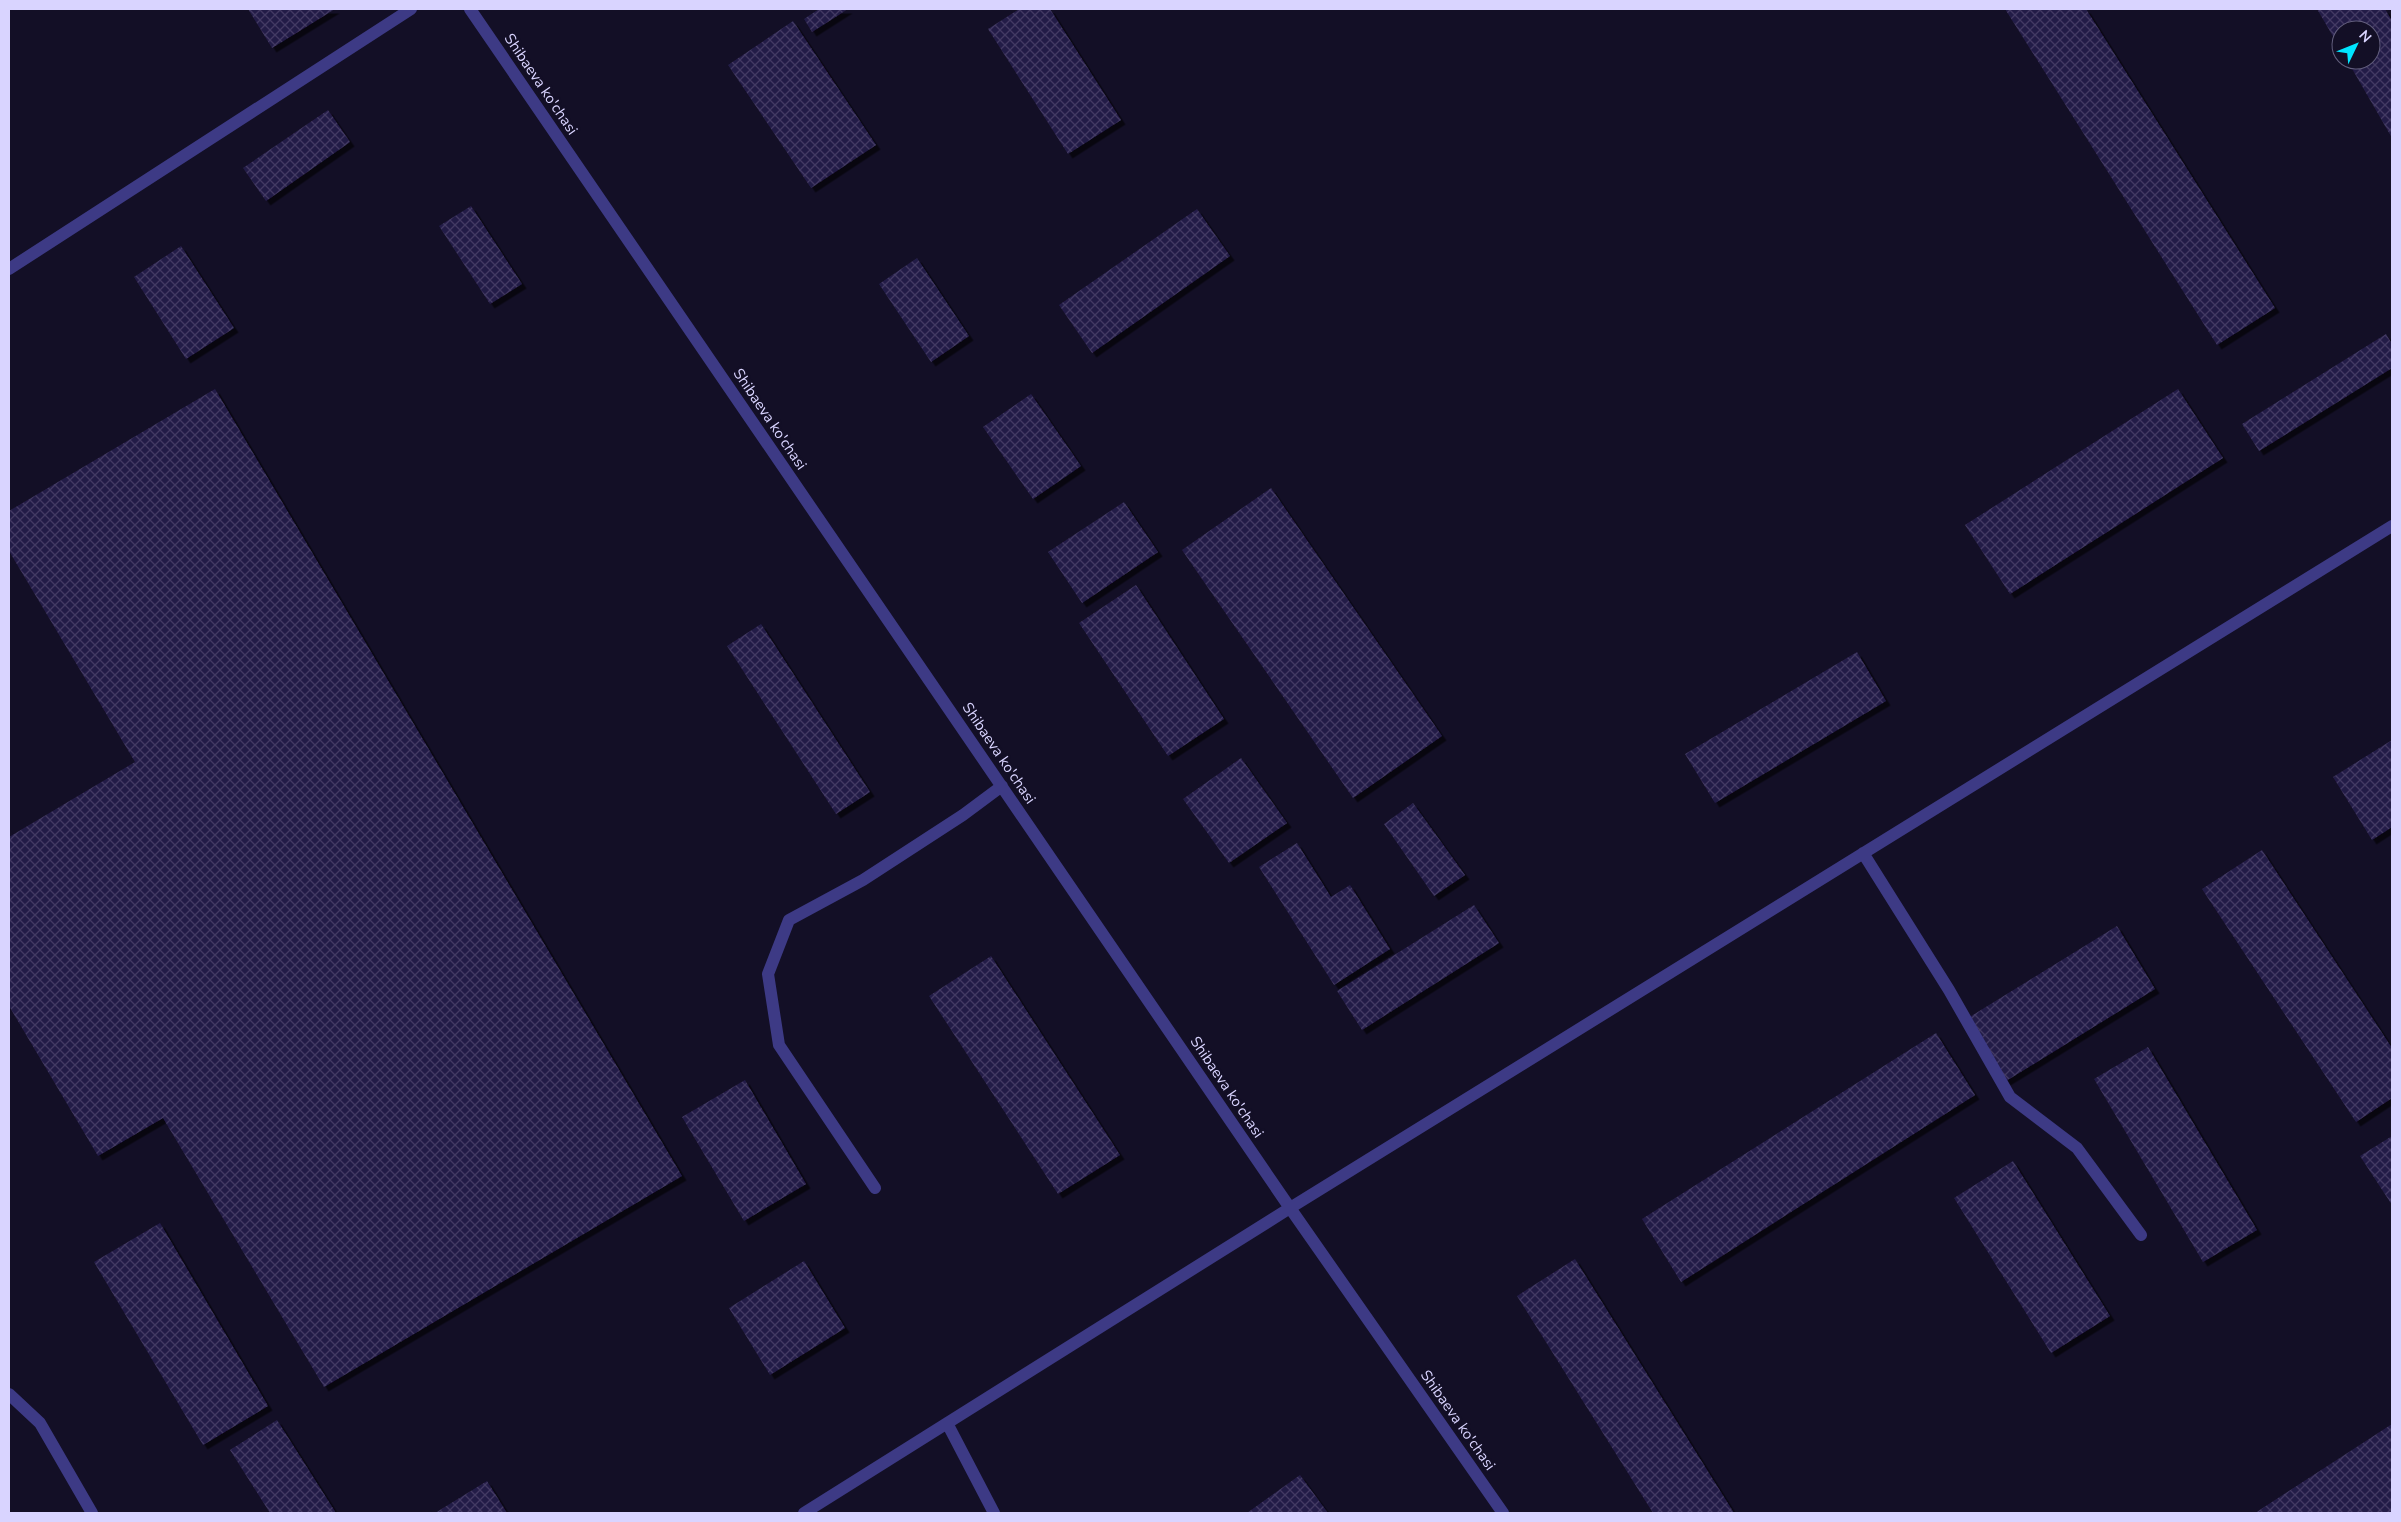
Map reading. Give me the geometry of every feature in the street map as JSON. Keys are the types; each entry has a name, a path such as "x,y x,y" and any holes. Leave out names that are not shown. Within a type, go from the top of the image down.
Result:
{"street":[{"path":"9,268 411,9"},
{"name":"Shibaeva ko'chasi","path":"470,9 1290,1208 1504,1513"},
{"path":"804,1513 1290,1208 2392,526"},
{"path":"875,1188 779,1045 768,974 790,920 863,880 964,815 1002,786"},
{"path":"1863,853 1949,990 2010,1097 2078,1148 2141,1235"},
{"path":"9,1394 40,1423 92,1513"},
{"path":"947,1423 994,1513"}],"building":[{"path":"248,9 335,9 272,48"},
{"path":"819,9 848,9 812,32 804,19"},
{"path":"1019,9 1050,9 1121,120 1068,154 988,29"},
{"path":"2005,9 2086,9 2275,308 2217,345"},
{"path":"2317,9 2385,9 2392,21 2392,138 2353,70 2381,70 2381,20 2331,20 2331,33"},
{"path":"793,21 876,145 811,188 728,65"},
{"path":"328,110 350,142 266,201 243,168"},
{"path":"471,206 522,284 490,304 439,226"},
{"path":"1197,209 1230,256 1092,353 1059,305"},
{"path":"181,246 234,328 186,359 134,277"},
{"path":"917,258 969,336 931,362 879,284"},
{"path":"2386,334 2392,344 2392,368 2259,451 2242,424"},
{"path":"215,389 682,1176 324,1387 163,1118 98,1156 9,1006 9,837 135,762 9,551 9,511"},
{"path":"2178,389 2223,458 2010,594 1965,525"},
{"path":"1031,394 1081,466 1033,499 983,427"},
{"path":"1271,488 1442,736 1353,798 1182,550"},
{"path":"1124,502 1158,552 1082,603 1048,552"},
{"path":"1136,585 1224,719 1168,756 1079,623"},
{"path":"761,624 870,792 836,814 727,646"},
{"path":"1857,652 1886,701 1715,803 1685,754"},
{"path":"2392,740 2392,827 2372,840 2333,777"},
{"path":"1241,758 1287,823 1229,863 1183,799"},
{"path":"1413,803 1465,875 1434,896 1384,824"},
{"path":"1297,843 1331,897 1350,885 1390,949 1334,985 1259,867"},
{"path":"2262,850 2392,1048 2392,1098 2356,1122 2202,889"},
{"path":"1474,905 1499,943 1362,1030 1337,991"},
{"path":"2117,926 2155,989 2006,1081 1968,1018"},
{"path":"991,956 1120,1155 1058,1194 929,996"},
{"path":"1936,1033 1975,1095 1681,1282 1642,1219"},
{"path":"2148,1047 2257,1230 2203,1262 2094,1079"},
{"path":"745,1080 806,1184 744,1221 682,1117"},
{"path":"2392,1136 2392,1205 2360,1156"},
{"path":"2013,1161 2110,1316 2051,1353 1954,1198"},
{"path":"160,1223 268,1406 203,1445 94,1262"},
{"path":"1575,1259 1734,1513 1653,1513 1517,1296"},
{"path":"804,1261 845,1328 770,1375 729,1308"},
{"path":"277,1420 336,1513 270,1513 230,1450"},
{"path":"2392,1424 2392,1512 2255,1513"},
{"path":"1300,1475 1328,1513 1247,1513"},
{"path":"487,1481 507,1513 435,1513"}]}
